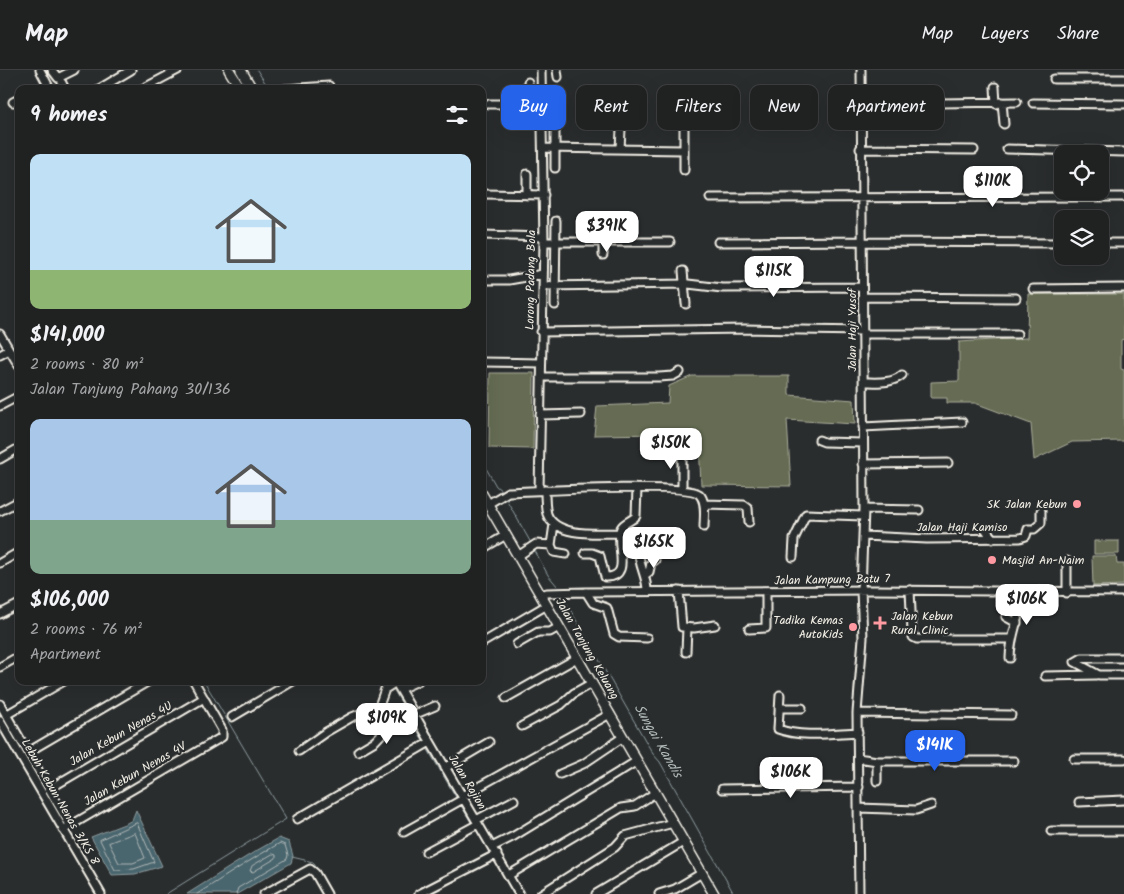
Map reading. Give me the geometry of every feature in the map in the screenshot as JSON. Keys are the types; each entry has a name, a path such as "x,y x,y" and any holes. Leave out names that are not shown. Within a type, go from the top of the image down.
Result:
{"main road":[{"path":"229,70 238,85"},
{"path":"241,70 250,85"},
{"name":"Jalan Tanjung Keluang","path":"486,502 542,596 577,658 589,684 623,736 668,824 680,844 702,873 714,894"}],"street":[{"path":"40,70 46,85"},
{"path":"52,70 58,78 74,70"},
{"path":"106,85 131,70"},
{"path":"150,85 178,70"},
{"name":"Lorong Padang Bola","path":"541,70 542,85"},
{"name":"Jalan Haji Yusof","path":"861,70 861,85"},
{"path":"1054,79 1124,79"},
{"path":"995,87 1004,124"},
{"path":"944,103 1017,102"},
{"path":"1033,103 1124,104"},
{"path":"486,104 501,104"},
{"name":"Lorong Padang Bola","path":"544,130 544,239 540,415 542,490 546,512 554,524"},
{"path":"555,130 556,168"},
{"path":"620,149 621,130"},
{"path":"684,130 684,170"},
{"name":"Jalan Haji Yusof","path":"860,130 863,196 864,513 861,590 863,638 857,712 860,894"},
{"path":"544,148 684,150"},
{"path":"860,149 974,150"},
{"path":"1007,149 1124,152"},
{"path":"527,174 527,195"},
{"path":"486,194 544,195"},
{"path":"721,194 808,195 818,197"},
{"path":"710,198 1124,196"},
{"path":"556,221 556,305"},
{"path":"486,235 544,239 556,242 670,242"},
{"path":"603,242 603,255"},
{"path":"718,242 1054,243"},
{"path":"1109,242 1124,243"},
{"path":"683,271 686,304"},
{"path":"486,280 509,280 543,274"},
{"path":"543,286 862,287"},
{"path":"1032,288 1124,288"},
{"path":"863,297 1016,298"},
{"path":"542,332 736,329 1018,334"},
{"path":"0,334 15,360"},
{"path":"0,355 9,350"},
{"path":"486,362 541,363"},
{"path":"541,377 658,377 673,376 680,372"},
{"path":"863,382 885,382 898,379 902,375"},
{"path":"0,406 15,398"},
{"path":"540,415 580,414"},
{"path":"863,427 962,422"},
{"path":"819,440 824,442 863,443"},
{"path":"0,459 15,450"},
{"path":"682,452 682,489"},
{"path":"863,464 948,463"},
{"path":"585,553 600,556 605,577 612,577 618,574 622,565 620,533 624,524 636,516 637,489"},
{"path":"486,500 497,498 508,492 542,490 682,489 695,491 700,494 704,504 704,527"},
{"path":"0,511 15,502"},
{"path":"704,504 744,505 748,508 749,522"},
{"path":"793,557 794,539 806,514 919,510"},
{"name":"Jalan Haji Kamiso","path":"863,536 1020,538 1026,536 1028,529 1034,529 1041,523 1041,511"},
{"path":"566,554 554,552 551,545 554,524 580,533 620,533"},
{"path":"986,530 993,539"},
{"path":"486,547 506,535"},
{"path":"518,556 533,546 551,545"},
{"path":"639,547 640,568 645,575 647,591"},
{"path":"0,563 15,554"},
{"path":"645,575 649,572 651,563 655,560"},
{"path":"1066,561 1067,593"},
{"path":"910,590 913,637 918,639 1011,639"},
{"name":"Jalan Kampung Batu 7","path":"542,596 547,593 647,591 910,590 1067,593 1124,592"},
{"path":"679,591 682,627 715,625"},
{"path":"586,592 593,603 607,608 614,634 619,637 647,638"},
{"path":"749,629 766,628 766,592"},
{"path":"1010,658 1011,639 1021,611 1022,592"},
{"path":"486,641 547,605"},
{"path":"0,614 15,606"},
{"path":"1006,617 1017,623"},
{"path":"517,644 538,632 550,632 559,627"},
{"path":"686,652 687,628"},
{"path":"0,666 15,658"},
{"path":"506,698 577,658"},
{"path":"1099,675 1076,665 1076,660 1124,658"},
{"path":"1045,676 1124,675"},
{"path":"522,726 561,705 589,684"},
{"path":"6,715 57,685"},
{"path":"28,752 142,685"},
{"path":"196,685 204,698"},
{"path":"232,717 286,685"},
{"path":"299,751 335,727 379,706 383,692 399,685"},
{"name":"Jalan Rajion","path":"401,685 410,715 428,745 449,766 461,800 492,847 493,855 513,871 520,894"},
{"path":"780,695 778,729 788,732 858,732"},
{"name":"Jalan Kebun Nenas 4V","path":"63,830 219,739 222,730 204,698"},
{"name":"Jalan Kebun Nenas 4U","path":"49,788 204,698"},
{"path":"0,704 70,825"},
{"path":"358,751 375,741 390,725 410,715 436,706"},
{"path":"780,708 802,708"},
{"path":"857,712 1011,715"},
{"path":"404,832 610,714"},
{"name":"Lebuh Kebun Nenas 3/KS 8","path":"0,721 101,894"},
{"path":"560,774 583,764 623,736"},
{"path":"449,766 489,742"},
{"path":"297,820 428,745"},
{"path":"858,758 877,761 1014,761"},
{"path":"1074,759 1124,759"},
{"path":"877,761 877,780"},
{"path":"492,847 637,762"},
{"path":"722,789 859,786"},
{"path":"513,871 621,808 635,806 652,794"},
{"path":"426,852 514,800"},
{"path":"1079,802 1124,800"},
{"path":"859,808 916,810 931,805"},
{"path":"541,894 615,847 625,836 668,824"},
{"path":"1051,831 1124,831"},
{"path":"596,894 680,844"},
{"path":"419,894 493,855"},
{"path":"264,894 310,869 316,873 327,894"},
{"path":"659,894 675,888 702,873"}],"green space":[{"path":"1028,294 1124,294 1124,339 1121,340 1121,369 1124,370 1124,441 1072,442 1034,460 1031,424 975,403 947,403 947,398 931,398 931,382 959,381 959,342 1027,338"},
{"path":"490,373 534,373 533,449 489,448"},
{"path":"692,376 789,376 789,395 854,400 855,424 787,420 791,486 701,485 699,442 664,444 661,434 594,435 597,406 668,403 669,386"},
{"path":"1094,541 1119,541 1119,554 1094,554"},
{"path":"1092,556 1116,556 1117,564 1124,564 1124,585 1093,586"}],"water":[{"path":"136,810 162,866 135,874 112,875 91,837 132,820"},
{"path":"279,838 289,842 293,856 291,863 237,894 187,894 244,858"}],"waterway":[{"name":"Sungai Kandis","path":"257,70 266,85"},
{"name":"Sungai Kandis","path":"486,468 496,486 502,491"},
{"name":"Sungai Kandis","path":"505,497 531,543"},
{"name":"Sungai Kandis","path":"534,549 548,575 558,587"},
{"name":"Sungai Kandis","path":"564,599 653,754 660,762 734,894"},
{"path":"166,894 286,819 206,685"},
{"path":"392,687 408,714"},
{"path":"411,720 424,742"},
{"path":"427,748 457,799"},
{"path":"460,804 472,824"},
{"path":"476,830 491,854"},
{"path":"292,857 313,862 332,894"},
{"path":"494,860 513,894"}],"place":[{"name":"SK Jalan Kebun","path":"1077,504"},
{"name":"Masjid An-Naim","path":"992,560"},
{"name":"Jalan Kebun Rural Clinic","path":"880,623"},
{"name":"Tadika Kemas AutoKids","path":"853,627"}]}
